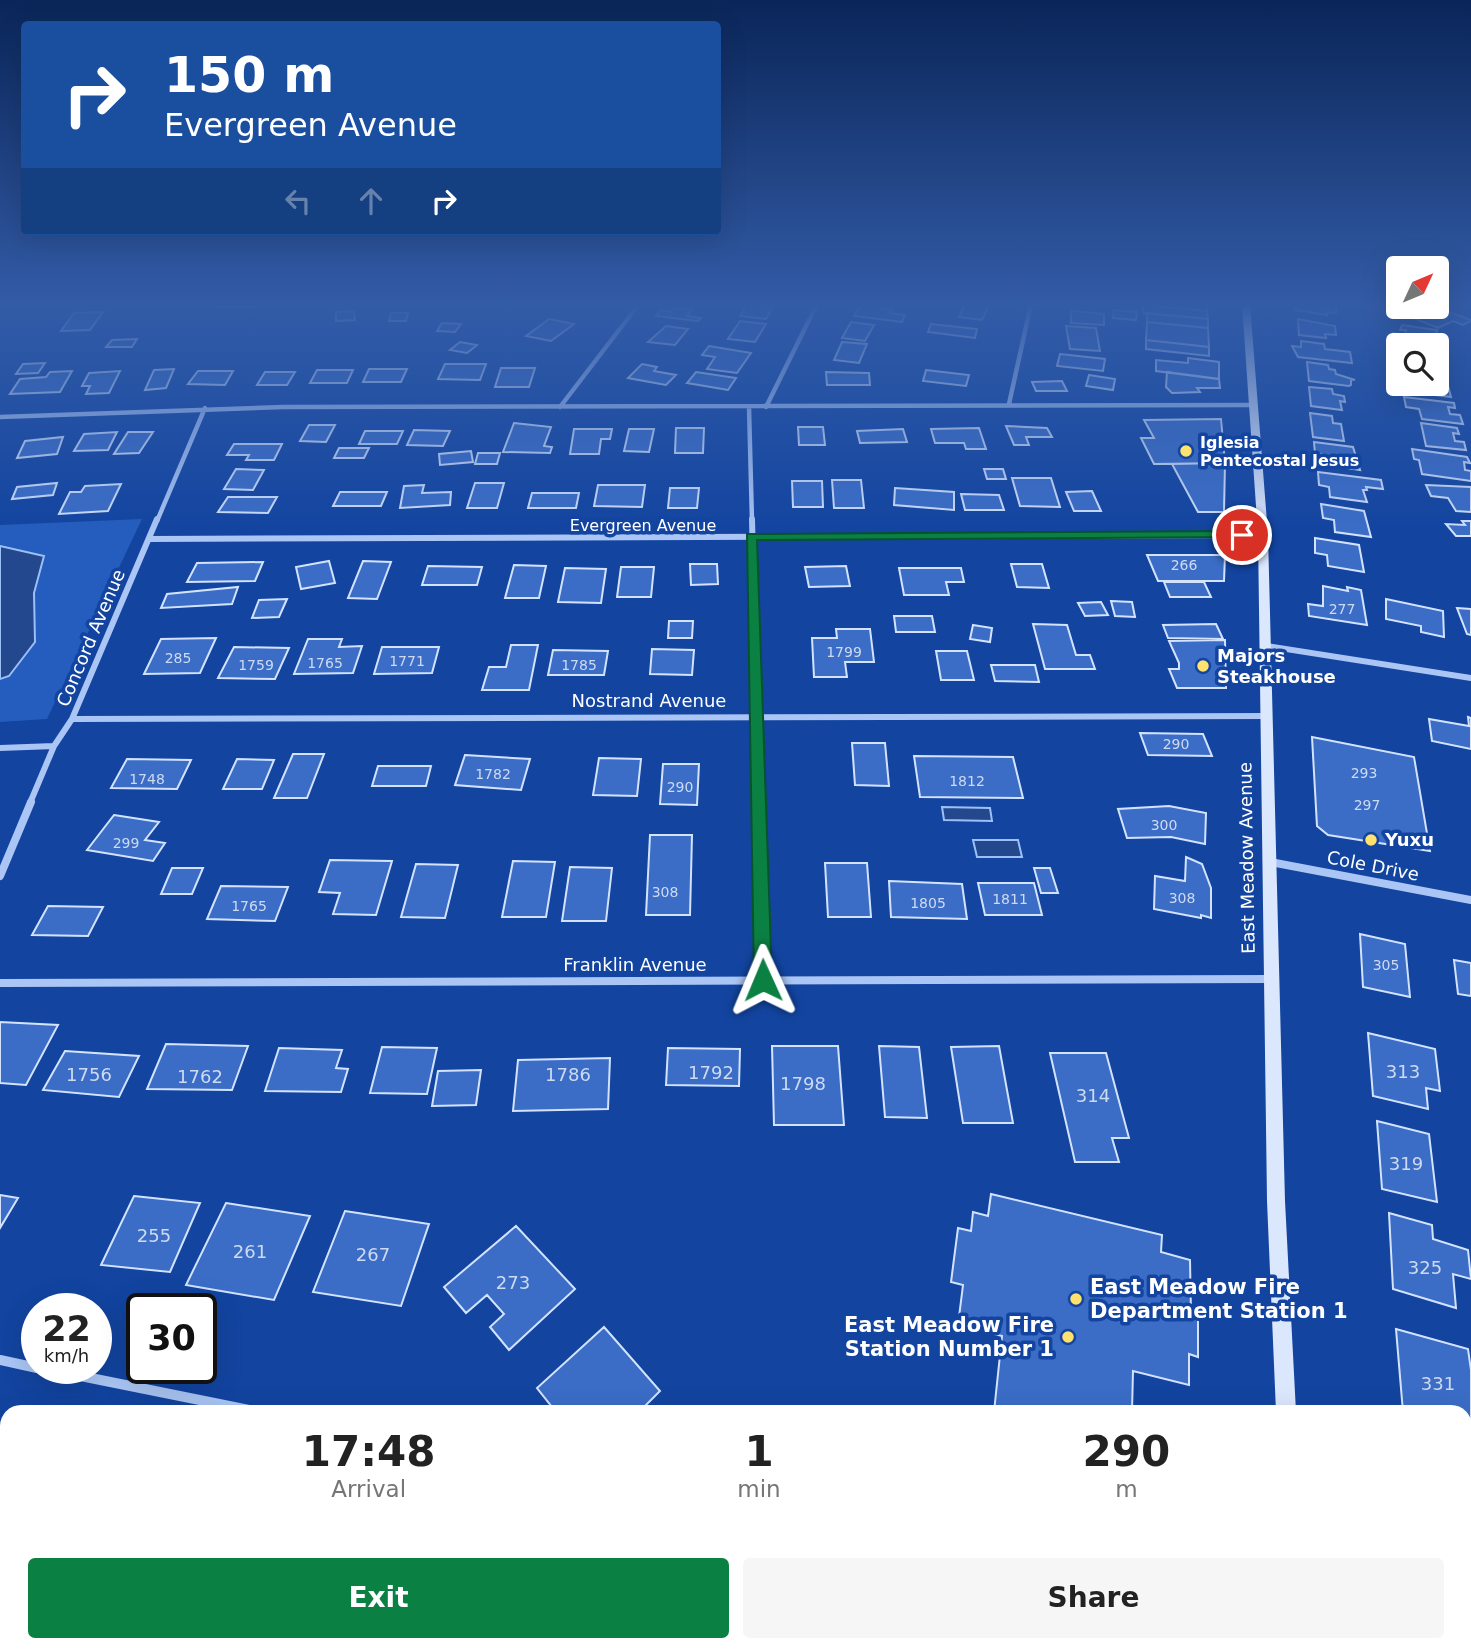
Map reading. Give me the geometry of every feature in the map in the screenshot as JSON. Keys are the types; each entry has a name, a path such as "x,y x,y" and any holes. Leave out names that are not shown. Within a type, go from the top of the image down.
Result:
{"street":[{"path":"560,407 580,381"},
{"path":"766,407 779,381"},
{"path":"1009,404 1014,381"},
{"name":"East Meadow Avenue","path":"1252,381 1263,535 1267,646 1278,1271 1286,1405"},
{"path":"0,417 205,408 1254,405"},
{"path":"749,407 763,980"},
{"name":"Concord Avenue","path":"0,876 54,746 72,719 205,408"},
{"name":"Evergreen Avenue","path":"149,539 1263,535"},
{"path":"1267,646 1471,678"},
{"name":"Nostrand Avenue","path":"72,719 1268,716"},
{"path":"0,748 54,746"},
{"name":"Cole Drive","path":"1270,862 1471,900"},
{"name":"Franklin Avenue","path":"0,983 1271,979"},
{"path":"0,1360 21,1364"},
{"path":"112,1383 224,1405"}],"shaded area":[{"path":"142,519 47,719 0,722 0,525"},
{"path":"0,546 44,556 34,593 35,642 9,676 0,679"},
{"path":"942,807 990,808 992,821 944,820"},
{"path":"973,840 1018,840 1022,857 977,857"}],"building":[{"path":"19,381 66,381 60,392 10,394"},
{"path":"85,381 115,381 109,393 86,394 90,386 82,386"},
{"path":"149,381 169,381 166,388 145,390"},
{"path":"190,381 227,381 225,385 188,384"},
{"path":"259,381 289,381 287,385 257,385"},
{"path":"311,381 348,381 347,383 310,383"},
{"path":"363,381 401,381 401,382"},
{"path":"497,381 531,381 529,387 495,387"},
{"path":"645,381 670,381 666,385"},
{"path":"689,381 734,381 728,390 687,383"},
{"path":"827,381 870,381 870,385 827,385"},
{"path":"923,381 967,381 966,386"},
{"path":"1062,381 1067,391 1036,391 1032,382"},
{"path":"1087,381 1115,381 1113,390 1086,386"},
{"path":"1166,381 1219,381 1220,388 1197,388 1200,392 1172,393 1166,387"},
{"path":"1309,381 1351,381 1349,386"},
{"path":"1309,387 1332,389 1333,394 1344,396 1345,402 1340,401 1342,410 1311,406"},
{"path":"1404,397 1454,403 1455,408 1448,407 1450,414 1460,415 1463,424 1422,419 1419,409 1406,407"},
{"path":"1310,413 1332,416 1333,423 1341,424 1344,441 1313,437"},
{"name":"Iglesia Pentecostal Jesus","path":"1221,419 1225,463 1154,464 1141,438 1154,438 1144,420"},
{"path":"514,423 551,427 544,446 552,447 550,453 503,452"},
{"path":"1421,423 1457,428 1459,434 1453,433 1455,441 1464,442 1466,450 1426,446"},
{"path":"309,425 335,425 326,442 300,441"},
{"path":"1006,426 1047,428 1052,437 1026,437 1029,445 1014,445"},
{"path":"798,427 823,427 825,445 799,445"},
{"path":"676,428 704,428 703,453 675,453"},
{"path":"979,428 986,449 966,449 964,443 935,443 931,429"},
{"path":"574,429 612,429 610,439 601,439 599,454 570,454"},
{"path":"629,429 654,429 649,452 624,451"},
{"path":"903,429 907,442 860,443 857,431"},
{"path":"414,430 450,431 443,446 407,445"},
{"path":"365,431 403,431 397,444 359,444"},
{"path":"117,432 108,450 74,451 84,434"},
{"path":"128,432 153,432 139,453 114,454"},
{"path":"63,437 57,454 17,458 25,441"},
{"path":"1314,442 1353,447 1360,470 1327,465 1324,455 1315,454"},
{"path":"234,444 282,444 274,460 246,460 249,455 227,455"},
{"path":"339,448 369,448 364,458 334,458"},
{"path":"1412,449 1467,457 1470,463 1464,462 1465,470 1471,471 1471,481 1422,474 1419,460 1414,459"},
{"path":"471,451 473,462 440,465 439,454"},
{"path":"478,453 500,453 497,464 475,464"},
{"path":"1225,463 1224,512 1198,512 1172,464"},
{"path":"236,469 264,470 253,490 224,489"},
{"path":"984,469 1003,469 1006,479 987,479"},
{"path":"1318,472 1381,480 1383,489 1366,487 1367,490 1363,490 1367,502 1330,497 1329,487 1319,485"},
{"path":"1012,478 1051,478 1060,507 1020,506"},
{"path":"832,480 861,480 864,508 834,508"},
{"path":"792,481 822,481 823,507 793,507"},
{"path":"57,483 53,495 12,499 17,487"},
{"path":"475,483 504,483 497,508 467,508"},
{"path":"121,484 108,511 59,514 70,492 81,492 85,486"},
{"path":"424,485 422,493 451,492 450,505 400,508 404,486"},
{"path":"598,485 645,485 642,507 594,506"},
{"path":"1426,485 1471,487 1471,512 1456,511 1448,498 1431,496"},
{"path":"670,488 699,488 697,508 668,508"},
{"path":"895,488 954,492 954,510 894,505"},
{"path":"1092,491 1101,511 1074,511 1066,492"},
{"path":"340,492 387,492 381,506 333,506"},
{"path":"532,493 579,493 576,508 528,508"},
{"path":"961,494 999,495 1004,510 965,510"},
{"path":"228,497 277,497 268,513 218,512"},
{"path":"1321,504 1364,511 1371,537 1335,532 1334,520 1323,518"},
{"path":"1462,521 1471,521 1471,536 1456,536 1446,524 1465,525"},
{"path":"1315,538 1359,545 1364,572 1328,566 1327,555 1315,553"},
{"path":"1147,555 1225,555 1224,581 1158,581"},
{"path":"329,561 335,583 301,589 296,567"},
{"path":"363,561 391,562 377,599 348,598"},
{"path":"263,562 255,581 187,582 197,563"},
{"path":"690,564 717,564 718,584 691,585"},
{"path":"1011,564 1042,564 1049,588 1017,587"},
{"path":"514,565 546,566 539,598 505,598"},
{"path":"428,566 482,567 477,585 422,585"},
{"path":"846,566 850,586 809,587 805,567"},
{"path":"621,567 654,567 651,597 617,597"},
{"path":"565,568 606,569 601,603 558,602"},
{"path":"899,568 961,568 964,582 946,582 949,595 904,595"},
{"path":"1164,582 1204,582 1211,597 1170,597"},
{"path":"1323,586 1348,591 1347,587 1361,590 1367,625 1309,616 1308,604 1323,606"},
{"path":"238,587 232,604 161,608 167,594"},
{"path":"287,599 279,617 252,618 259,600"},
{"path":"1386,599 1443,611 1444,637 1421,632 1421,626 1386,619"},
{"path":"1111,601 1132,602 1135,617 1115,616"},
{"path":"1101,602 1108,615 1085,616 1078,603"},
{"path":"1457,608 1471,609 1471,635 1467,634"},
{"path":"894,616 932,616 935,632 896,632"},
{"path":"669,621 693,621 692,638 668,638"},
{"path":"1033,624 1067,625 1076,655 1090,655 1095,669 1045,669"},
{"path":"1216,624 1223,639 1168,638 1163,625"},
{"path":"973,625 992,628 990,642 970,639"},
{"path":"836,629 870,629 874,662 845,662 847,677 814,677 812,638 837,638"},
{"path":"216,638 200,673 144,674 161,639"},
{"path":"308,639 342,639 339,647 362,646 353,673 294,674"},
{"name":"Majors Steakhouse","path":"1225,640 1226,688 1177,688 1169,669 1179,669 1179,663 1169,641"},
{"path":"511,645 538,645 529,690 482,690 489,667 506,667"},
{"path":"234,647 289,648 275,679 218,678"},
{"path":"382,647 439,647 432,673 374,674"},
{"path":"652,649 694,650 692,675 650,674"},
{"path":"553,650 608,651 604,675 548,675"},
{"path":"936,651 967,651 974,680 941,680"},
{"path":"991,665 1035,665 1039,682 995,681"},
{"path":"1468,717 1471,718 1471,749 1432,741 1429,719 1469,726"},
{"path":"1140,733 1203,734 1212,756 1148,755"},
{"path":"1312,737 1414,757 1430,851 1328,835 1317,826"},
{"path":"852,743 885,743 889,786 855,785"},
{"path":"293,754 324,754 307,798 274,798"},
{"path":"465,755 530,759 521,790 455,785"},
{"path":"914,756 1013,757 1023,798 920,797"},
{"path":"599,758 641,759 637,796 593,795"},
{"path":"127,759 191,760 177,789 111,788"},
{"path":"237,759 274,760 262,789 223,789"},
{"path":"663,764 699,764 697,805 660,804"},
{"path":"378,766 431,766 426,786 372,786"},
{"path":"1169,806 1206,813 1205,844 1171,837 1127,838 1118,809"},
{"path":"114,815 159,822 145,840 165,843 153,861 87,850"},
{"path":"650,835 692,835 690,915 646,915"},
{"path":"1186,857 1202,864 1211,888 1211,918 1154,909 1155,876 1185,881"},
{"path":"330,860 392,861 376,915 333,914 340,893 319,892"},
{"path":"513,861 555,862 546,917 502,917"},
{"path":"825,863 867,863 871,917 828,917"},
{"path":"416,864 458,865 445,918 401,917"},
{"path":"570,867 612,868 606,921 562,921"},
{"path":"172,868 203,868 192,894 161,894"},
{"path":"1034,868 1050,868 1058,893 1041,893"},
{"path":"889,881 962,884 967,919 891,917"},
{"path":"978,883 1034,883 1042,915 985,915"},
{"path":"221,886 288,887 275,921 207,919"},
{"path":"48,906 103,907 88,936 32,935"},
{"path":"1360,934 1405,944 1410,997 1363,987"},
{"path":"1454,960 1471,963 1471,996 1458,994"},
{"path":"0,1022 58,1025 26,1085 0,1083"},
{"path":"1368,1033 1435,1049 1440,1091 1426,1088 1428,1109 1373,1096"},
{"path":"166,1044 248,1046 232,1090 147,1089"},
{"path":"772,1046 838,1046 844,1125 774,1125"},
{"path":"879,1046 919,1047 927,1118 885,1117"},
{"path":"999,1046 1013,1123 963,1123 951,1047"},
{"path":"382,1047 437,1048 427,1094 370,1093"},
{"path":"279,1048 342,1050 336,1068 348,1069 341,1092 265,1091"},
{"path":"668,1048 740,1049 739,1086 666,1085"},
{"path":"65,1051 139,1056 119,1097 43,1090"},
{"path":"1050,1053 1106,1053 1129,1138 1112,1138 1119,1162 1075,1162"},
{"path":"610,1058 608,1109 513,1111 518,1060"},
{"path":"481,1070 476,1105 432,1106 438,1071"},
{"path":"1377,1121 1429,1134 1437,1202 1382,1189"},
{"name":"East Meadow Fire Department Station 1","path":"991,1194 1162,1235 1161,1252 1190,1260 1191,1314 1198,1315 1198,1357 1189,1354 1189,1385 1133,1371 1132,1405 995,1405 1002,1336 958,1325 963,1285 951,1282 958,1228 971,1231 973,1212 988,1216"},
{"path":"0,1195 18,1198 0,1228"},
{"path":"134,1196 200,1203 170,1272 101,1265"},
{"path":"226,1203 310,1216 274,1300 186,1285"},
{"path":"345,1211 429,1224 401,1306 313,1292"},
{"path":"1389,1213 1432,1225 1433,1239 1468,1250 1471,1279 1453,1274 1456,1308 1393,1289"},
{"path":"516,1226 575,1289 509,1350 490,1327 504,1314 487,1295 466,1313 444,1287"},
{"path":"604,1327 660,1391 646,1405 550,1405 537,1388"},
{"path":"1396,1329 1468,1349 1471,1405 1402,1405"}],"place":[{"name":"Iglesia Pentecostal Jesus","path":"1186,451"},
{"name":"Majors Steakhouse","path":"1203,666"},
{"name":"Yuxu","path":"1371,840"},
{"name":"East Meadow Fire Department Station 1","path":"1076,1299"},
{"name":"East Meadow Fire Station Number 1","path":"1068,1337"}],"route":[{"path":"763,980 751,536 1242,535"}]}
